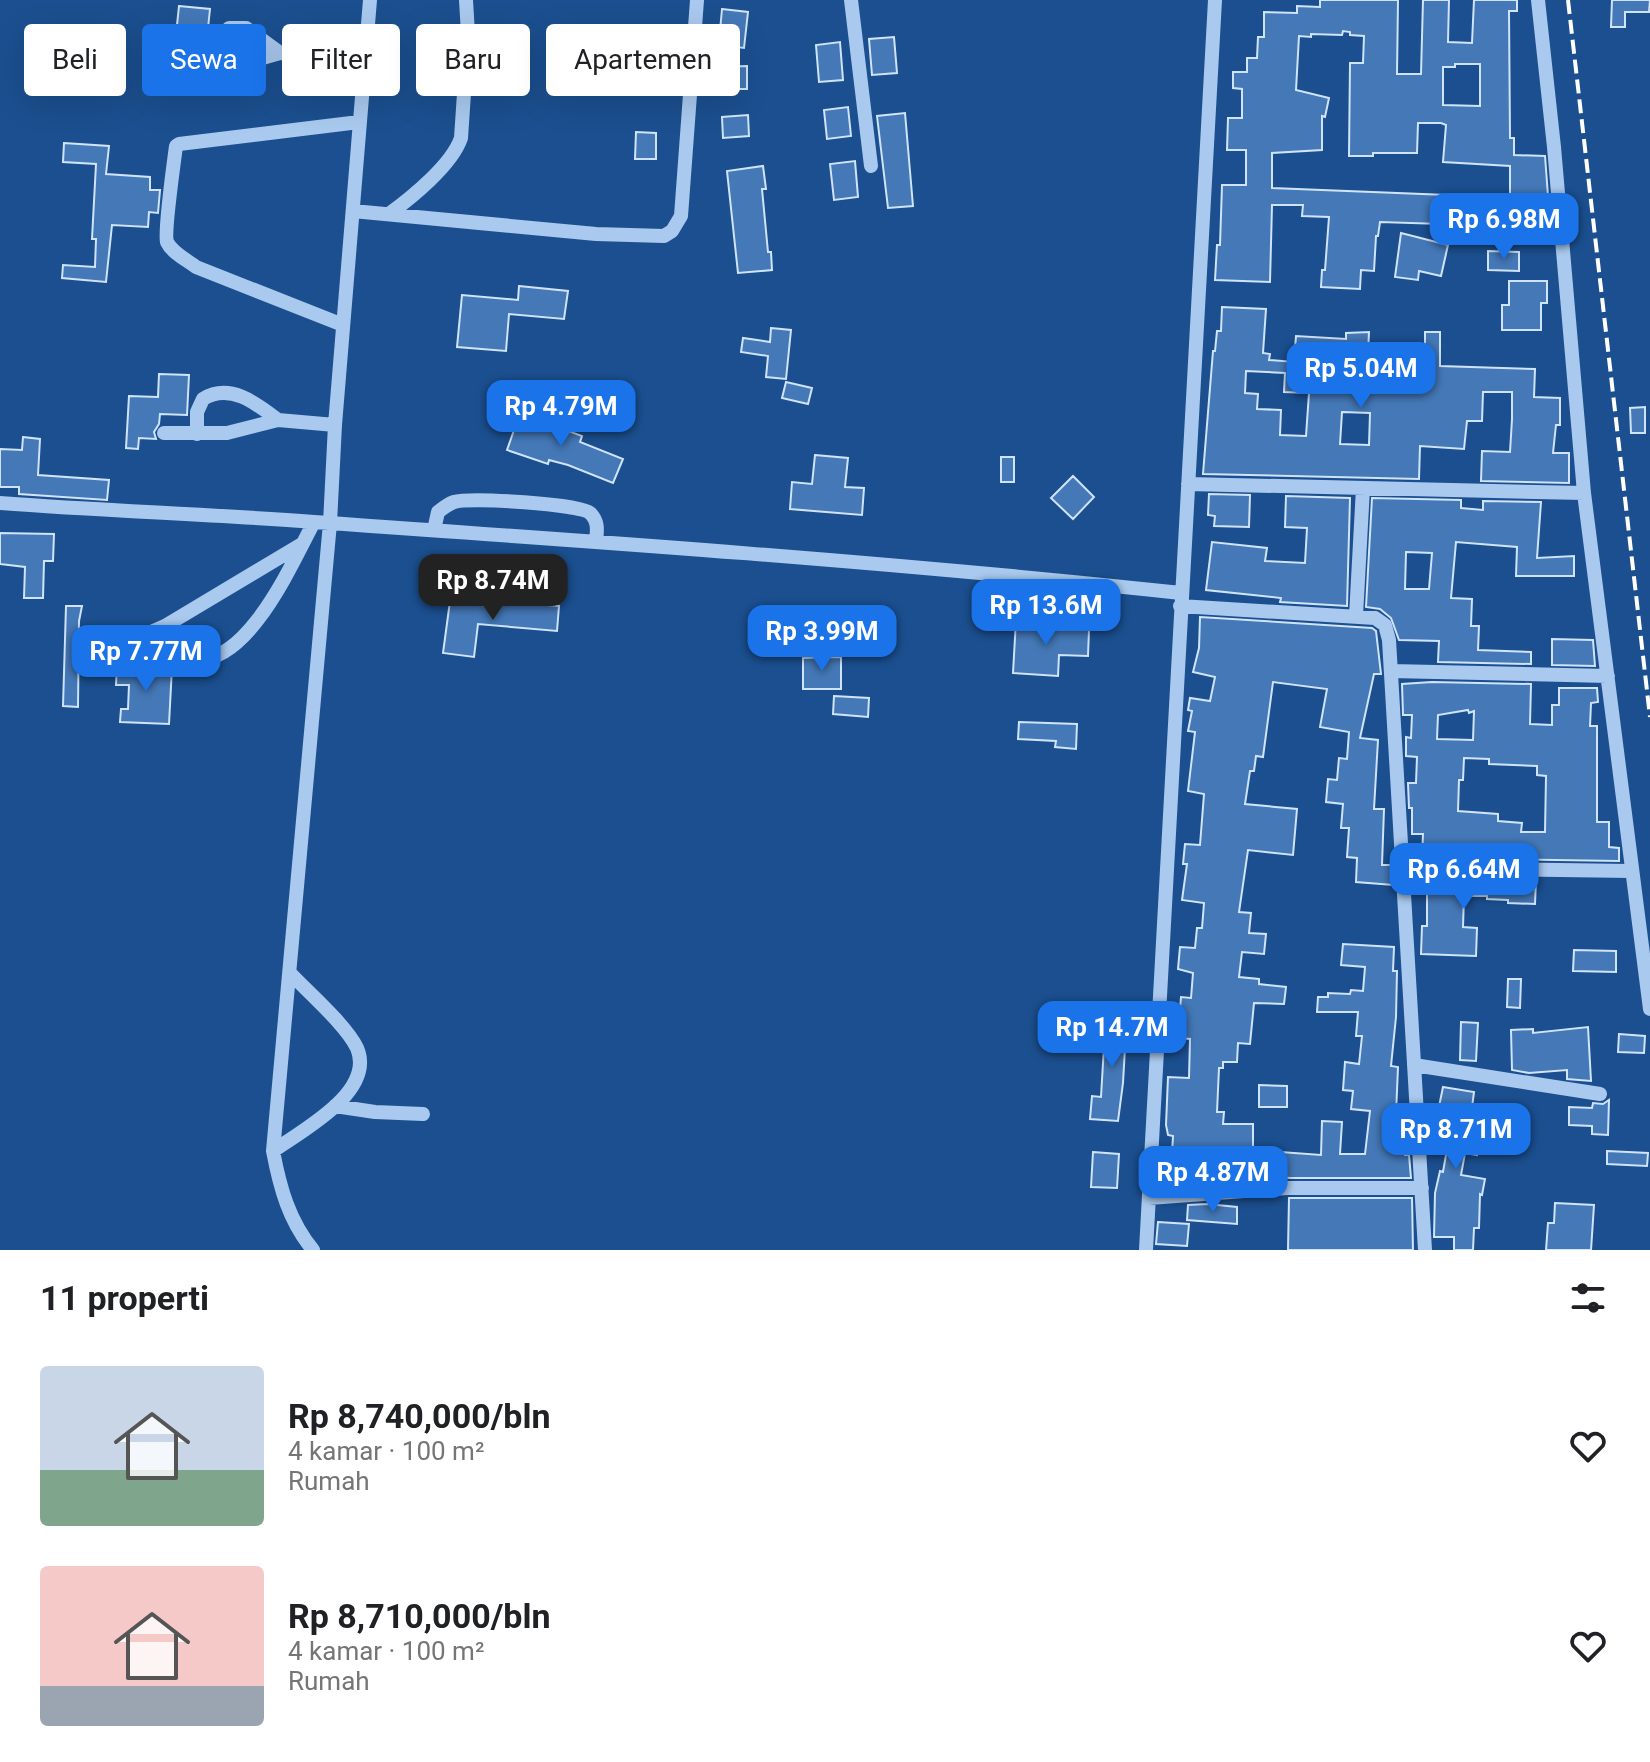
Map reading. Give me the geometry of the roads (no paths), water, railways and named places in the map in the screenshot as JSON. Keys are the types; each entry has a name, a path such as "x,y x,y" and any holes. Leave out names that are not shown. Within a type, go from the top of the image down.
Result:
{"street":[{"path":"368,24 370,0"},
{"path":"389,214 411,198 454,151 461,138 468,34 466,0"},
{"path":"353,211 596,234 664,236 672,231 681,216 697,0"},
{"path":"851,0 871,166"},
{"path":"1146,1250 1215,0"},
{"path":"1538,0 1584,493 1650,1009"},
{"path":"266,43 280,53"},
{"path":"266,56 280,53"},
{"path":"313,1250 289,1212 279,1186 273,1151 330,523 362,96"},
{"path":"343,325 196,267 167,242 167,224 176,146 179,144 359,122"},
{"path":"197,434 197,412 203,399 220,392 235,393 278,420"},
{"path":"164,433 227,433 278,420 335,425"},
{"path":"1188,484 1584,493"},
{"path":"1356,616 1363,488"},
{"path":"434,530 438,512 456,501 536,504 585,509 597,523 596,542"},
{"path":"0,503 434,530 983,573 1180,599 1375,618 1385,625 1389,640 1425,1250"},
{"path":"165,626 192,659 214,659 229,651 250,630 279,587 314,522"},
{"path":"96,656 165,626 302,544"},
{"path":"1391,671 1608,676"},
{"path":"1403,868 1631,871"},
{"path":"273,1151 335,1106 354,1087 359,1068 358,1049 290,973"},
{"path":"1414,1065 1600,1094"},
{"path":"335,1106 423,1114"},
{"path":"1149,1198 1287,1188 1422,1188"}],"railway":[{"path":"1568,0 1650,717"}]}
